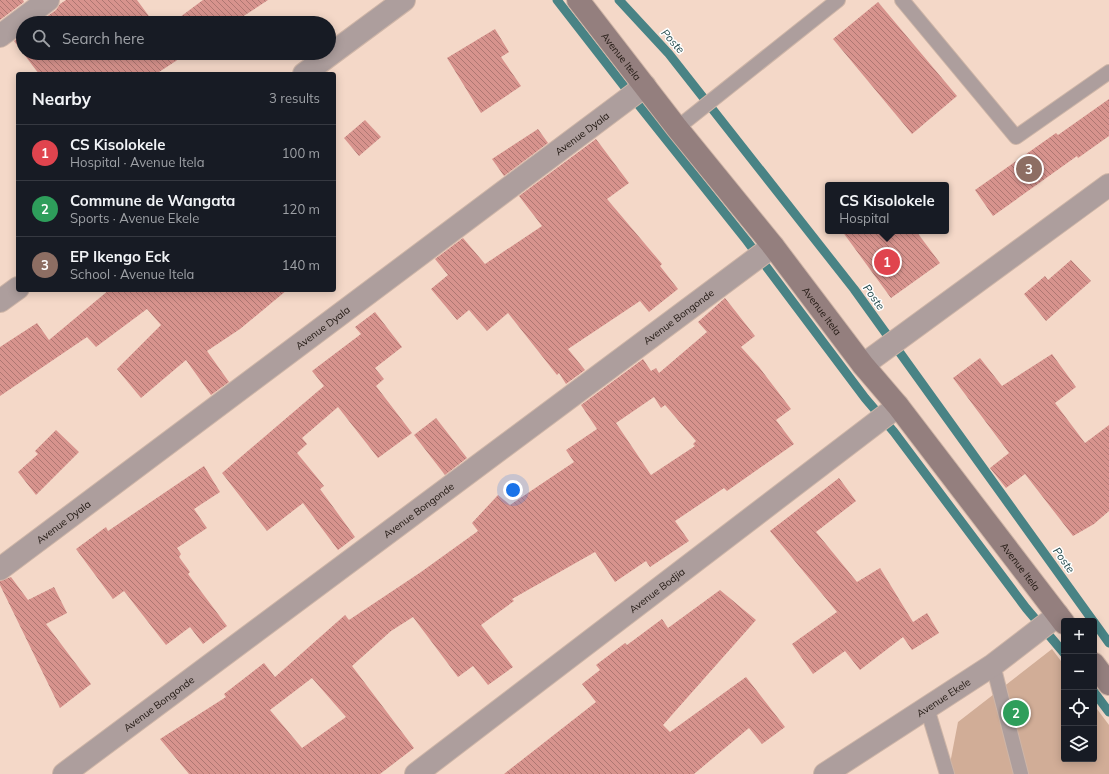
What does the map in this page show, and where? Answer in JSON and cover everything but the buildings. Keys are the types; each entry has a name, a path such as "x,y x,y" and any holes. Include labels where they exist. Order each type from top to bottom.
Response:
{"street":[{"path":"27,16 48,0"},
{"path":"336,50 404,0"},
{"name":"Avenue Itela","path":"578,0 677,128 773,246 862,365 898,406 1061,619"},
{"path":"0,36 16,24"},
{"path":"307,72 323,60"},
{"name":"Avenue Dyala","path":"0,569 645,86"},
{"path":"862,365 1109,185"},
{"name":"Avenue Bongonde","path":"64,774 773,246"},
{"path":"0,301 16,289"},
{"name":"Avenue Bodjia","path":"416,774 898,406"},
{"name":"Avenue Ekele","path":"825,774 1061,619"},
{"path":"1097,668 1109,684"}],"lane":[{"path":"677,128 838,0"},
{"path":"902,0 1016,137 1109,72"},
{"path":"993,665 1021,774"},
{"path":"927,708 947,774"}],"shaded area":[{"path":"1052,649 1061,661 1061,762 1097,762 1097,709 1109,725 1109,774 948,774 958,722"}],"waterway":[{"path":"557,0 747,241 865,398 894,432 1026,608 1061,649"},
{"name":"Poste","path":"619,0 669,54 854,289 1091,618"},
{"name":"Poste","path":"1097,626 1109,643"},
{"path":"1097,696 1109,712"}],"place":[{"name":"EP Ikengo Eck","path":"1029,169"},
{"name":"CS Kisolokele","path":"887,262"},
{"name":"Commune de Wangata","path":"1016,713"}]}
